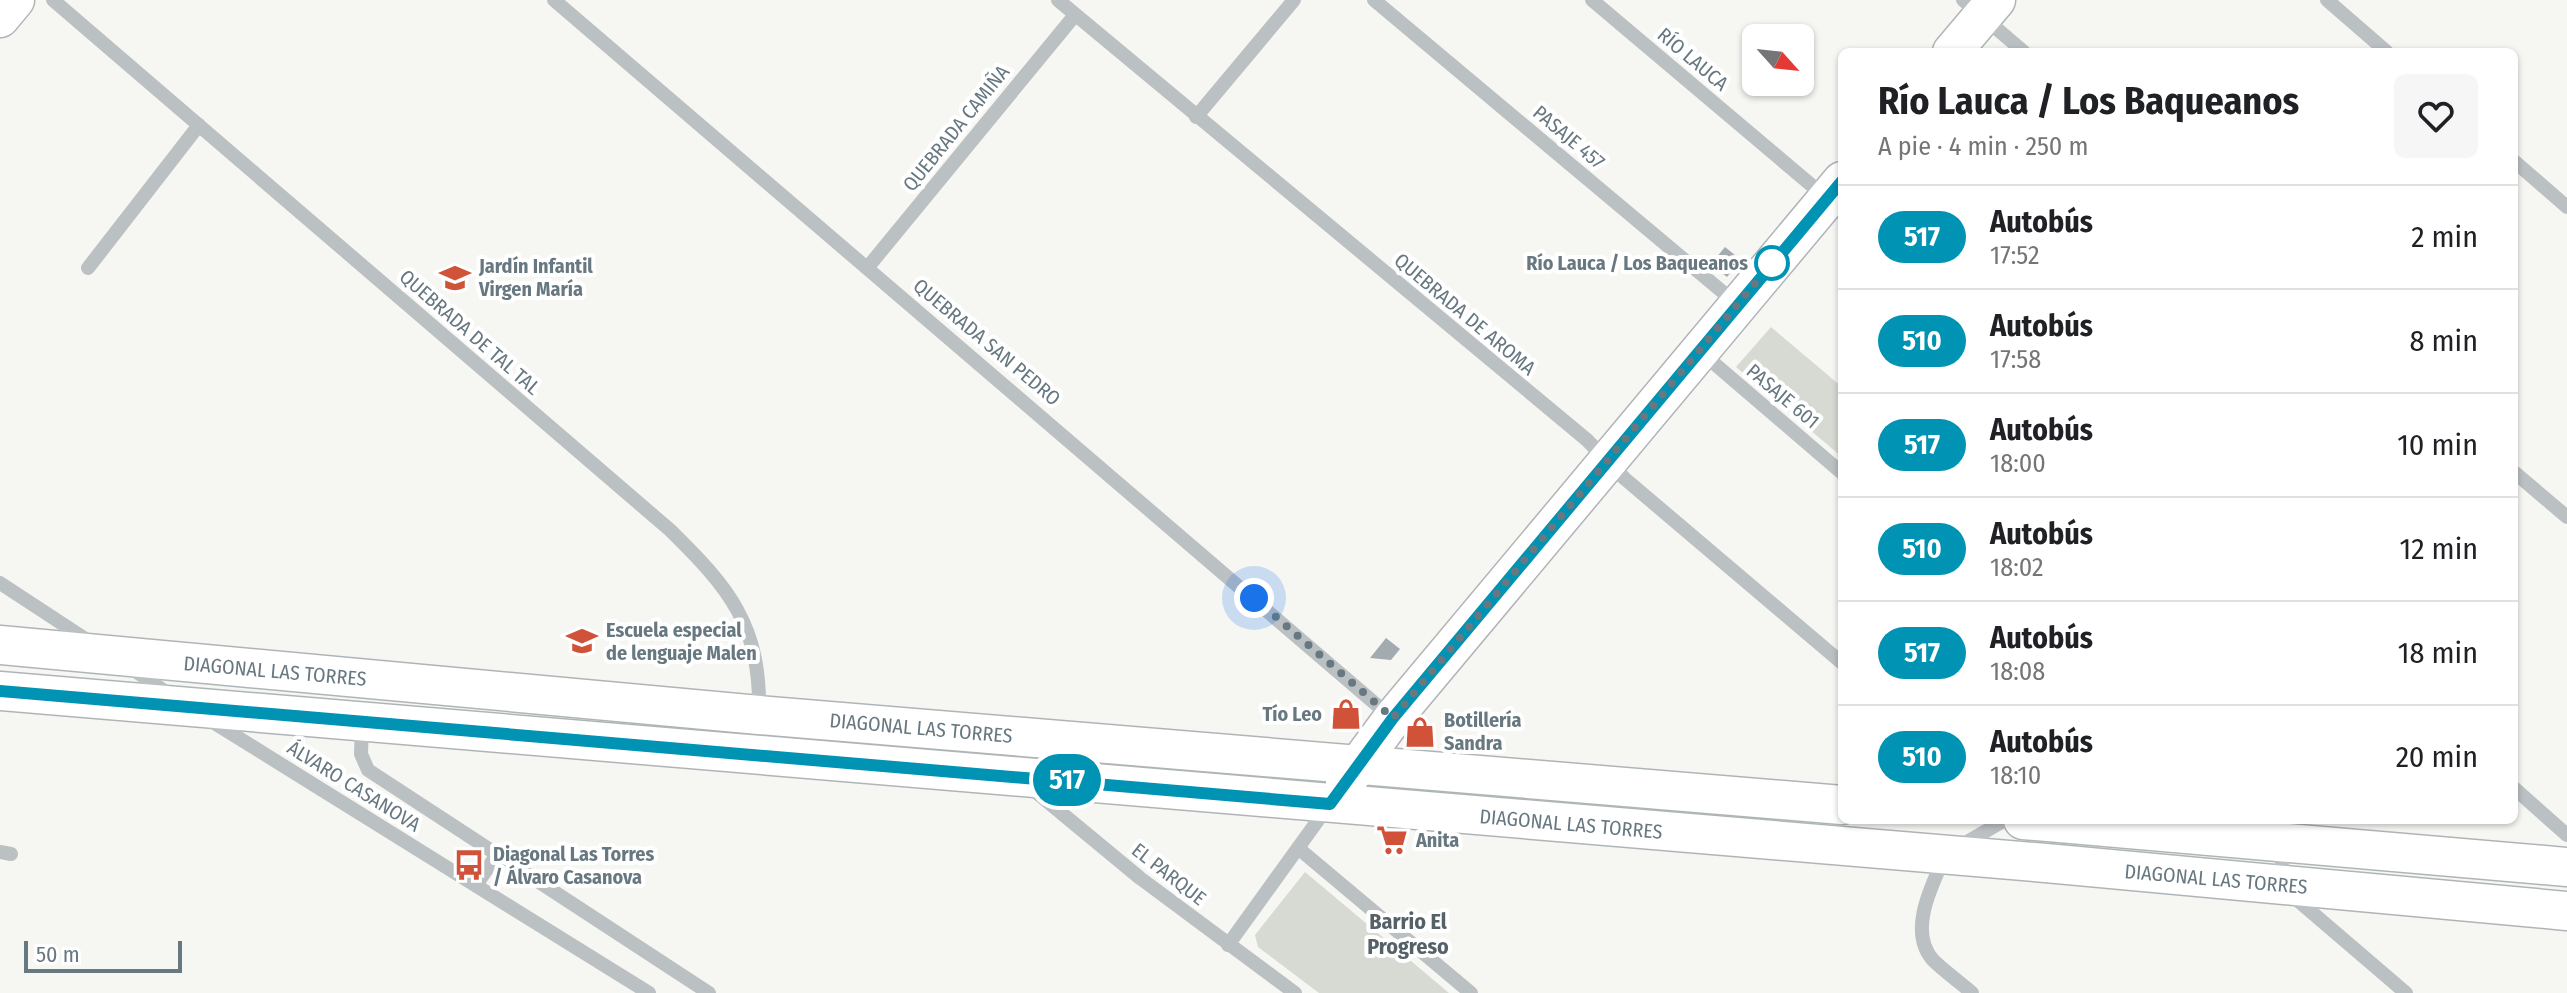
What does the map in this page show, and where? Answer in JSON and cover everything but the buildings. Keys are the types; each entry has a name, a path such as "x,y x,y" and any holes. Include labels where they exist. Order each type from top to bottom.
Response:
{"main road":[{"path":"0,18 15,0"},
{"path":"1954,48 1980,5"},
{"path":"1330,804 1393,718 1737,304 1837,197"},
{"name":"DIAGONAL LAS TORRES","path":"0,645 757,734 1028,777 2567,911"},
{"name":"DIAGONAL LAS TORRES","path":"0,691 362,722 757,734 1358,765 1838,805"},
{"name":"DIAGONAL LAS TORRES","path":"2066,824 2567,867"}],"street":[{"name":"QUEBRADA DE TAL TAL","path":"53,0 670,530 706,565 735,602 751,636 758,670 757,734"},
{"name":"QUEBRADA SAN PEDRO","path":"554,0 1393,718"},
{"name":"QUEBRADA DE AROMA","path":"1058,0 1593,445 1838,660"},
{"path":"1196,117 1294,0"},
{"name":"PASAJE 457","path":"1374,0 1737,304"},
{"name":"RÍO LAUCA","path":"1592,0 1837,197"},
{"path":"2327,0 2382,48"},
{"path":"1980,5 2020,48"},
{"name":"QUEBRADA CAMIÑA","path":"868,267 1075,15"},
{"path":"88,268 199,125"},
{"path":"2518,164 2567,207"},
{"name":"PASAJE 601","path":"1699,350 1838,470"},
{"path":"2518,475 2567,517"},
{"name":"ÁLVARO CASANOVA","path":"0,583 190,708 649,993"},
{"name":"ÁLVARO CASANOVA","path":"362,722 361,754 368,770 709,993"},
{"name":"EL PARQUE","path":"1028,777 1036,792 1140,878 1295,993"},
{"path":"2518,792 2567,835"},
{"path":"1228,945 1330,804"},
{"path":"1972,993 1931,958 1922,934 1925,907 1945,855 1998,824"},
{"path":"2283,844 2281,886 2406,993"},
{"path":"1298,848 1471,993"},
{"path":"476,885 498,853"}],"shaded area":[{"path":"1771,327 1838,384 1838,454 1736,367"},
{"path":"1305,872 1449,993 1319,993 1258,947 1255,935"}],"bus line":[{"name":"517","path":"0,691 1330,804 1393,718 1838,186"}],"place":[{"name":"Río Lauca / Los Baqueanos","path":"1772,263"},
{"name":"Jardín Infantil Virgen María","path":"455,278"},
{"name":"Escuela especial de lenguaje Malen","path":"582,641"},
{"name":"Tío Leo","path":"1346,714"},
{"name":"Botillería Sandra","path":"1420,732"},
{"name":"Anita","path":"1392,840"},
{"name":"Diagonal Las Torres / Álvaro Casanova","path":"469,865"}],"district":[{"name":"Barrio El Progreso","path":"1408,934"}],"route":[{"path":"1254,598 1393,718 1772,263"}]}
